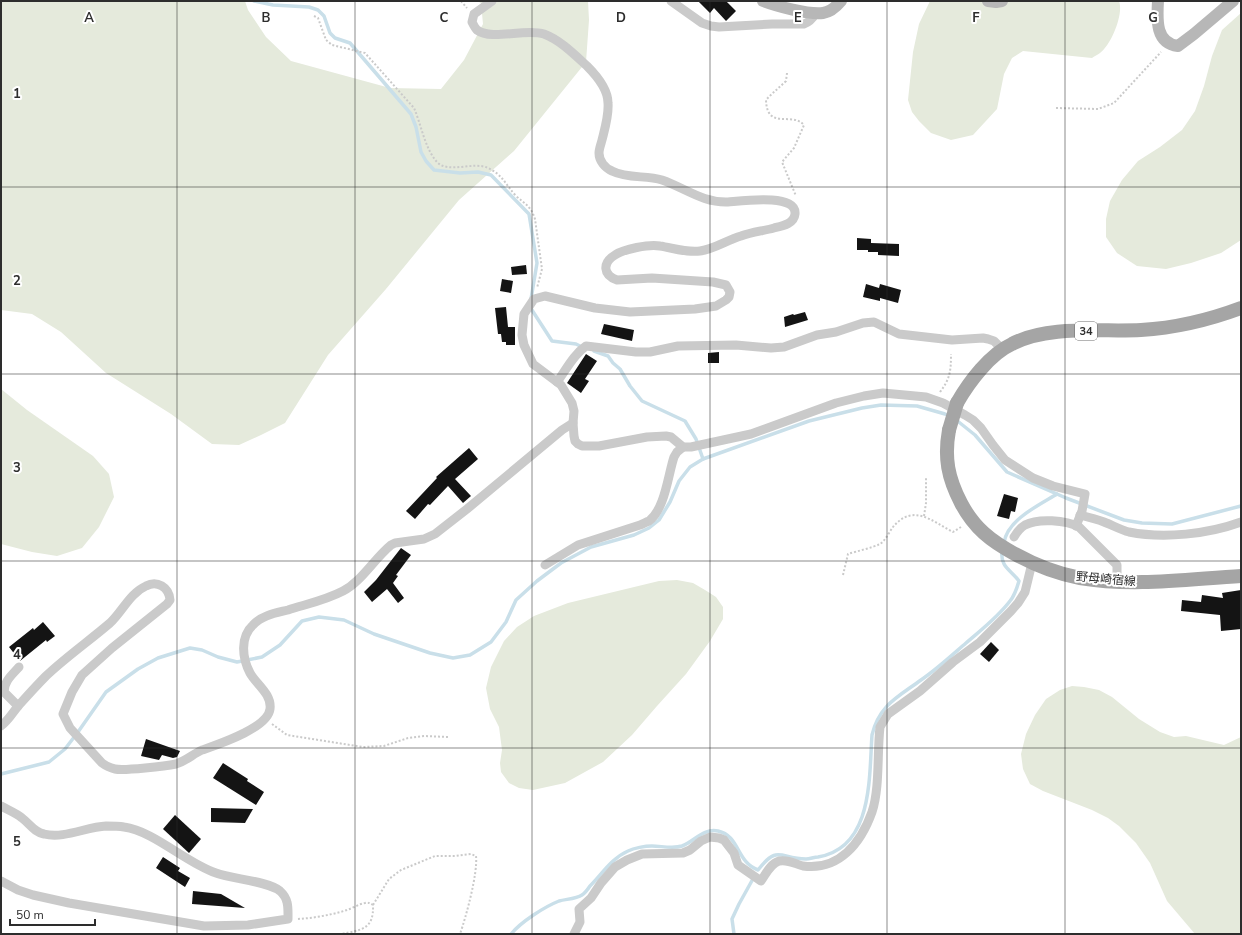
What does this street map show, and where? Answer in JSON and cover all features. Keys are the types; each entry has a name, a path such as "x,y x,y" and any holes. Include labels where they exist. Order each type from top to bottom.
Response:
{"main road":[{"name":"野母崎宿線","path":"1241,308 1216,318 1180,325 1142,330 1062,332 1038,335 1012,343 978,372 957,403 949,430 946,450 950,479 972,521 979,529 1003,548 1047,569 1080,578 1117,582 1152,582 1241,576"}],"street":[{"path":"492,1 474,14 472,22 476,29 484,33 500,34 534,32 543,34 572,52 591,70 600,82 607,94 608,103 605,129 599,152 601,161 611,171 628,176 660,179 710,200 725,202 773,200 790,204 795,211 794,217 790,222 784,225 740,236 712,249 694,252 659,246 649,246 626,250 614,256 607,264 606,273 617,280 652,278 700,281 726,285 730,292 729,297 716,306 695,309 630,312 595,308 545,296 533,301 524,314 522,335 524,345 533,364 557,382 572,403 574,410 573,423 575,441 582,446 599,446 647,437 666,436 671,437 687,447"},
{"path":"671,1 702,24 719,27 804,24 813,18 816,13"},
{"path":"763,1 804,12 816,13 823,13 834,9 841,1"},
{"path":"988,1 1002,1"},
{"path":"1158,1 1157,13 1159,30 1163,39 1178,46 1233,1"},
{"path":"557,382 582,348 650,352 678,346 736,345 771,348 784,347 817,335 836,332 863,323 874,322 899,334 952,340 988,339 994,341 1003,350"},
{"path":"545,565 578,545 633,528 649,521 659,507 674,457 677,452 687,447 705,445 751,434 836,403 883,393 926,397 965,415 981,428 992,445 1005,460 1015,467 1033,478 1053,486 1086,494 1076,526"},
{"path":"1,726 48,674 110,622 140,589 147,585 157,584 164,587 169,595 170,600 167,604 112,648 79,678 63,714 72,731 102,763 117,770 174,764 184,761 202,750 216,746 257,726 265,719 270,711 270,705 266,692 250,673 245,659 243,642 251,626 256,621 264,617 332,596 345,590 357,580 391,545 395,543 424,539 435,534 562,430 573,423"},
{"path":"1081,513 1128,532 1154,536 1180,535 1228,527 1241,522"},
{"path":"1014,536 1020,529 1032,522 1053,521 1072,523 1117,565 1117,582"},
{"path":"574,934 580,922 579,909 591,898 601,883 615,868 642,854 683,853 710,837 719,838 724,840 734,854 738,865 761,881 774,864 779,862 785,860 803,866 817,866 841,857 850,850 865,828 872,812 876,796 880,727 883,720 896,707 920,691 953,662 980,642 1011,611 1025,592 1032,562"},
{"path":"18,706 4,692 4,686 19,667"},
{"path":"1,806 22,818 32,828 41,834 52,836 105,826 126,827 136,830 151,837 204,868 217,873 275,888 288,903 288,919 248,925 204,926 69,903 33,895 18,890 1,881"}],"path":[{"path":"314,16 318,18 326,40 332,45 365,52 414,108 429,149 437,162 442,165 452,167 486,167 499,174 516,196 533,211 542,269 533,301"},
{"path":"1056,108 1098,110 1114,103 1169,43"},
{"path":"786,73 786,81 766,100 766,108 770,115 780,120 801,121 804,125 794,148 782,162 796,199 793,207"},
{"path":"934,400 947,383 950,371 951,354"},
{"path":"924,516 926,503 926,477"},
{"path":"844,576 848,554 879,544 900,520 909,515 924,516 953,532 972,521"},
{"path":"265,719 287,735 363,747 384,746 413,737 449,737"},
{"path":"341,934 366,928 374,914 373,905 389,879 401,870 435,856 471,854 476,856 474,878 460,934"},
{"path":"288,919 310,918 326,915 347,910 369,902 373,905"}],"shaded area":[{"path":"1,1 245,1 248,10 266,37 291,61 390,88 441,89 464,60 483,24 481,3 477,1 588,1 589,20 586,62 514,151 459,200 386,289 328,355 285,423 239,445 212,444 171,414 106,373 61,332 32,314 1,310"},
{"path":"930,1 1119,1 1120,13 1116,29 1108,43 1099,54 1092,58 1023,51 1012,58 1004,74 997,109 973,135 951,140 931,133 912,112 908,100 913,52 919,24"},
{"path":"1241,13 1241,240 1221,253 1191,263 1166,269 1137,266 1117,253 1106,237 1106,219 1110,201 1122,180 1138,161 1160,147 1182,130 1195,111 1204,86 1212,56 1222,30"},
{"path":"1,389 27,410 93,456 109,474 114,497 99,527 82,548 57,556 32,552 1,544"},
{"path":"677,580 693,583 705,590 716,597 723,607 723,619 710,641 686,674 632,735 603,762 565,783 533,790 519,788 509,783 501,772 500,763 502,750 499,727 490,709 486,688 491,667 504,641 517,627 534,616 568,603 659,581"},
{"path":"1072,686 1099,690 1112,697 1139,719 1160,732 1174,737 1186,736 1224,745 1241,737 1241,934 1195,934 1167,901 1150,863 1136,843 1119,826 1108,818 1092,810 1043,791 1030,784 1023,769 1021,754 1026,734 1035,715 1046,699 1060,690"}],"building":[{"path":"698,1 726,1 736,11 726,21 714,8 710,13"},
{"path":"857,238 871,239 871,243 899,244 899,256 878,255 878,252 857,250"},
{"path":"526,265 527,274 512,275 511,267"},
{"path":"502,279 513,281 511,293 500,291"},
{"path":"866,284 879,288 880,284 901,290 898,303 880,298 880,301 863,297"},
{"path":"506,307 508,327 515,327 515,345 506,345 506,342 502,342 501,334 498,334 495,308"},
{"path":"805,312 808,320 785,327 784,317"},
{"path":"604,324 634,330 632,341 601,334"},
{"path":"719,352 719,363 708,363 708,353"},
{"path":"586,354 597,361 585,379 589,381 581,393 567,383"},
{"path":"469,448 478,459 455,479 471,496 463,503 448,486 430,505 428,504 415,519 406,511 437,478 436,477"},
{"path":"1004,494 1018,498 1015,512 1011,511 1009,519 997,516"},
{"path":"401,548 411,555 396,575 398,576 393,583 404,598 398,603 387,589 372,602 364,592 376,580"},
{"path":"1241,590 1241,629 1221,631 1220,615 1181,611 1182,600 1201,602 1202,595 1223,598 1222,593"},
{"path":"43,622 55,636 47,642 46,640 20,661 9,647"},
{"path":"991,642 999,650 989,662 980,654"},
{"path":"146,739 180,751 177,757 173,758 162,755 159,760 141,756"},
{"path":"223,763 248,779 247,781 264,792 256,805 213,778"},
{"path":"211,808 253,809 245,823 211,822"},
{"path":"175,815 201,839 189,853 163,829"},
{"path":"163,857 180,868 178,871 190,878 185,887 156,868"},
{"path":"193,891 221,894 245,908 192,904"}],"waterway":[{"path":"254,1 273,5 309,7 318,10 324,16 330,33 335,38 350,43 411,114 416,127 421,152 426,161 434,170 460,173 478,172 491,175 529,214 537,263 531,299"},
{"path":"530,307 552,341 576,344 582,347"},
{"path":"594,351 608,356 620,369 630,386 642,401 685,421 696,439 703,459"},
{"path":"1,774 49,762 65,749 106,692 138,669 158,658 190,648 202,650 218,657 237,662 262,657 280,645 302,621 319,617 344,620 374,634 430,653 453,658 470,655 491,642 506,622 516,600 537,581 561,563 591,547 634,535 649,528 659,520 670,502 679,481 690,467 703,459 809,421 862,408 881,405 917,406 950,416"},
{"path":"955,419 975,435 1007,472 1066,498 1124,520 1142,523 1172,524 1241,506"},
{"path":"1004,543 1006,535 1017,520 1033,508 1057,494"},
{"path":"511,934 533,915 547,907 559,901 582,895 617,858 622,854 636,848 652,846 678,847 687,844 703,833 708,831 718,831 730,838 735,843 746,861 758,870 770,857 775,855 808,859 836,851 849,840 858,826 864,809 868,790 872,735 879,716 897,697 927,676 989,623 1005,607 1017,589 1019,581 1004,565 1002,551"},
{"path":"734,934 732,919 754,877"}]}
